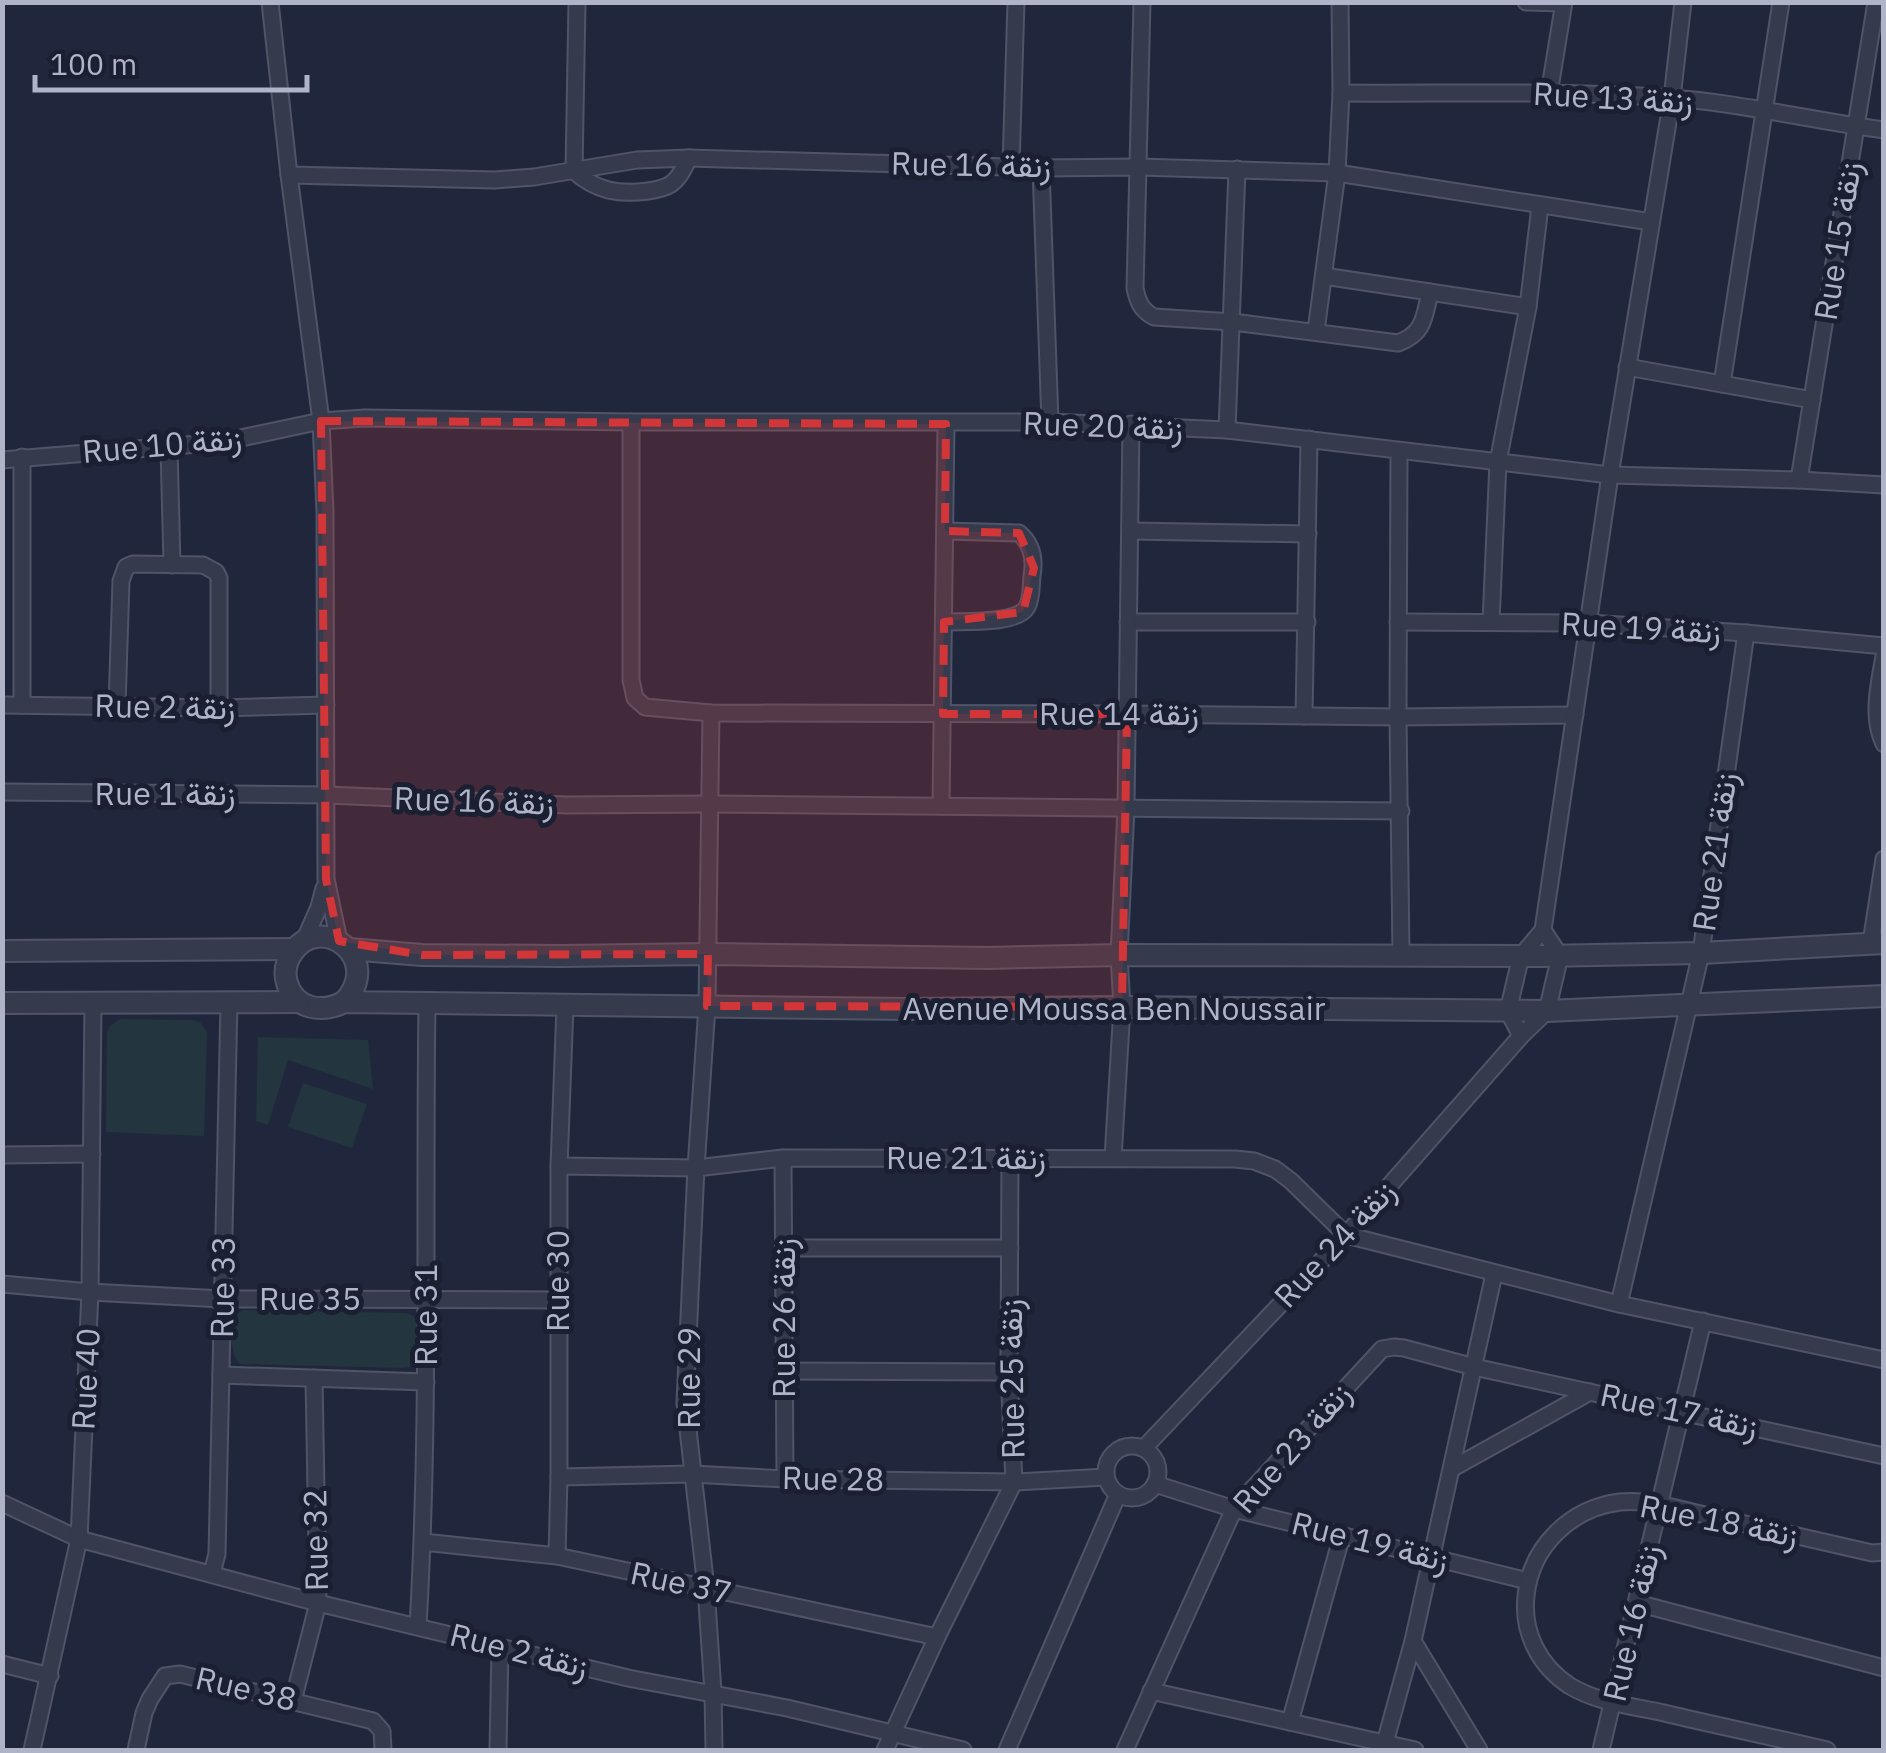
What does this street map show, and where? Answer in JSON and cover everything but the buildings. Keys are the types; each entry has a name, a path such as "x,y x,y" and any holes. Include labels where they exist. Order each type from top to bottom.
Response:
{"street":[{"path":"270,2 320,421 325,512 326,879 319,907 285,970 286,982 299,1002 322,1010 344,1002 357,982 358,970 344,945 326,879"},
{"path":"576,2 574,171 596,187 612,192 652,191 670,186 689,158"},
{"path":"1011,166 1016,2"},
{"path":"1142,2 1135,288 1145,312 1154,317 1316,330 1398,343 1416,334 1422,326 1430,292"},
{"path":"1316,330 1337,173 1340,2"},
{"path":"1526,2 1564,3 1550,94"},
{"path":"1520,1036 1508,1011 1522,956 1544,930 1610,475 1672,98 1683,2"},
{"path":"1722,384 1781,2"},
{"name":"Rue 15 زنقة","path":"1799,480 1876,2"},
{"name":"Rue 13 زنقة","path":"1340,93 1672,98 1884,130"},
{"name":"Rue 16 زنقة","path":"289,175 495,180 637,160 689,158 1041,168 1139,166 1337,173 1651,222"},
{"path":"1041,168 1050,422"},
{"path":"1227,430 1237,170"},
{"path":"1491,622 1498,462 1528,307 1540,206"},
{"path":"1324,276 1528,307"},
{"path":"1627,367 1812,400"},
{"name":"Rue 20 زنقة","path":"320,421 365,418 1131,424 1227,430 1610,475 1884,485"},
{"name":"Rue 10 زنقة","path":"2,460 222,442 320,421"},
{"name":"Rue 14 زنقة","path":"631,422 631,680 636,698 645,707 711,713 1398,718 1575,715"},
{"path":"940,806 946,424"},
{"path":"1113,1158 1122,1007 1131,424"},
{"path":"1304,716 1309,439"},
{"path":"169,446 172,565"},
{"path":"1399,451 1401,955"},
{"path":"22,457 22,705"},
{"path":"944,622 1008,619 1023,612 1029,604 1034,568 1031,547 1019,533 945,531"},
{"path":"1131,531 1308,534"},
{"path":"117,706 123,573 133,564 210,567 216,572 219,708"},
{"path":"1128,622 1307,622"},
{"name":"Rue 19 زنقة","path":"1398,622 1588,623 1884,646"},
{"name":"Rue 21 زنقة","path":"1619,1304 1701,952 1746,633"},
{"path":"1884,656 1876,716 1884,744"},
{"name":"Rue 2 زنقة","path":"2,705 326,705"},
{"name":"Rue 29","path":"711,713 708,1006 696,1168 686,1403 706,1588 714,1750"},
{"name":"Rue 1 زنقة","path":"2,792 328,795"},
{"name":"Rue 16 زنقة","path":"328,795 566,805 1400,811"},
{"path":"1877,943 1884,859"},
{"path":"1544,930 1560,956 1548,1012"},
{"path":"2,950 300,945 316,937 344,945"},
{"name":"Avenue Moussa Ben Noussair","path":"344,945 422,955 988,958 1560,956 1877,943"},
{"name":"Avenue Moussa Ben Noussair","path":"344,1002 909,1010 1122,1007 1548,1012 1884,996"},
{"name":"Rue 33","path":"212,1573 217,1554 229,1001"},
{"name":"Rue 40","path":"32,1750 79,1538 90,1292 93,1002"},
{"path":"2,1004 299,1002"},
{"name":"Rue 31","path":"418,1626 426,1382 426,1003"},
{"name":"Rue 30","path":"557,1556 564,1006"},
{"name":"Rue 24 زنقة","path":"1144,1448 1346,1235 1520,1036 1548,1012"},
{"path":"2,1155 92,1154"},
{"name":"Rue 21 زنقة","path":"559,1166 696,1168 784,1158 1236,1159 1275,1168 1346,1235"},
{"name":"Rue 26 زنقة","path":"784,1158 785,1478"},
{"name":"Rue 25 زنقة","path":"885,1750 936,1637 1014,1482 1010,1158"},
{"path":"1346,1235 1619,1304 1884,1360"},
{"path":"784,1248 1010,1248"},
{"path":"1384,1747 1413,1641 1494,1274"},
{"name":"Rue 35","path":"2,1284 222,1299 558,1300"},
{"name":"Rue 16 زنقة","path":"1601,1750 1702,1321"},
{"name":"Rue 23 زنقة","path":"1125,1750 1234,1509 1382,1350 1404,1348 1474,1367"},
{"name":"Rue 17 زنقة","path":"1474,1367 1884,1456"},
{"path":"784,1372 1010,1372"},
{"path":"221,1375 426,1382"},
{"name":"Rue 32","path":"293,1700 318,1603 314,1378"},
{"path":"1453,1468 1590,1392"},
{"path":"1130,1445 1144,1448 1157,1464 1155,1484 1138,1497 1118,1494 1106,1477 1107,1463 1117,1450 1130,1445"},
{"name":"Rue 28","path":"559,1477 692,1474 1014,1482 1106,1477"},
{"name":"Rue 19 زنقة","path":"1155,1484 1234,1509 1528,1580"},
{"path":"1007,1750 1118,1494"},
{"name":"Rue 18 زنقة","path":"1613,1702 1573,1688 1543,1661 1526,1622 1528,1580 1534,1561 1559,1530 1579,1516 1620,1502 1642,1502 1878,1552"},
{"name":"Rue 2 زنقة","path":"2,1503 79,1538 318,1603 628,1678 713,1692 963,1750"},
{"path":"1290,1722 1342,1535"},
{"name":"Rue 37","path":"423,1542 557,1556 936,1637"},
{"path":"1637,1603 1884,1668"},
{"path":"1413,1641 1479,1750"},
{"path":"498,1750 500,1648"},
{"path":"2,1664 50,1676"},
{"name":"Rue 38","path":"136,1750 150,1699 162,1679 170,1674 373,1721 382,1731 383,1750"},
{"path":"1151,1691 1384,1747 1414,1750"},
{"path":"1613,1702 1827,1750"}],"highlighted area":[{"path":"321,421 946,424 945,531 1019,533 1034,568 1023,612 944,622 943,714 1127,714 1122,1007 707,1006 708,954 422,955 339,941 326,879"}],"shaded area":[{"path":"120,1019 200,1022 207,1032 204,1136 106,1132 107,1032"},
{"path":"258,1037 368,1040 373,1089 288,1060 268,1125 256,1121"},
{"path":"303,1083 367,1104 352,1148 288,1127"},
{"path":"245,1310 406,1313 417,1321 418,1355 410,1367 404,1368 240,1364 232,1347 232,1326 234,1314"}]}
